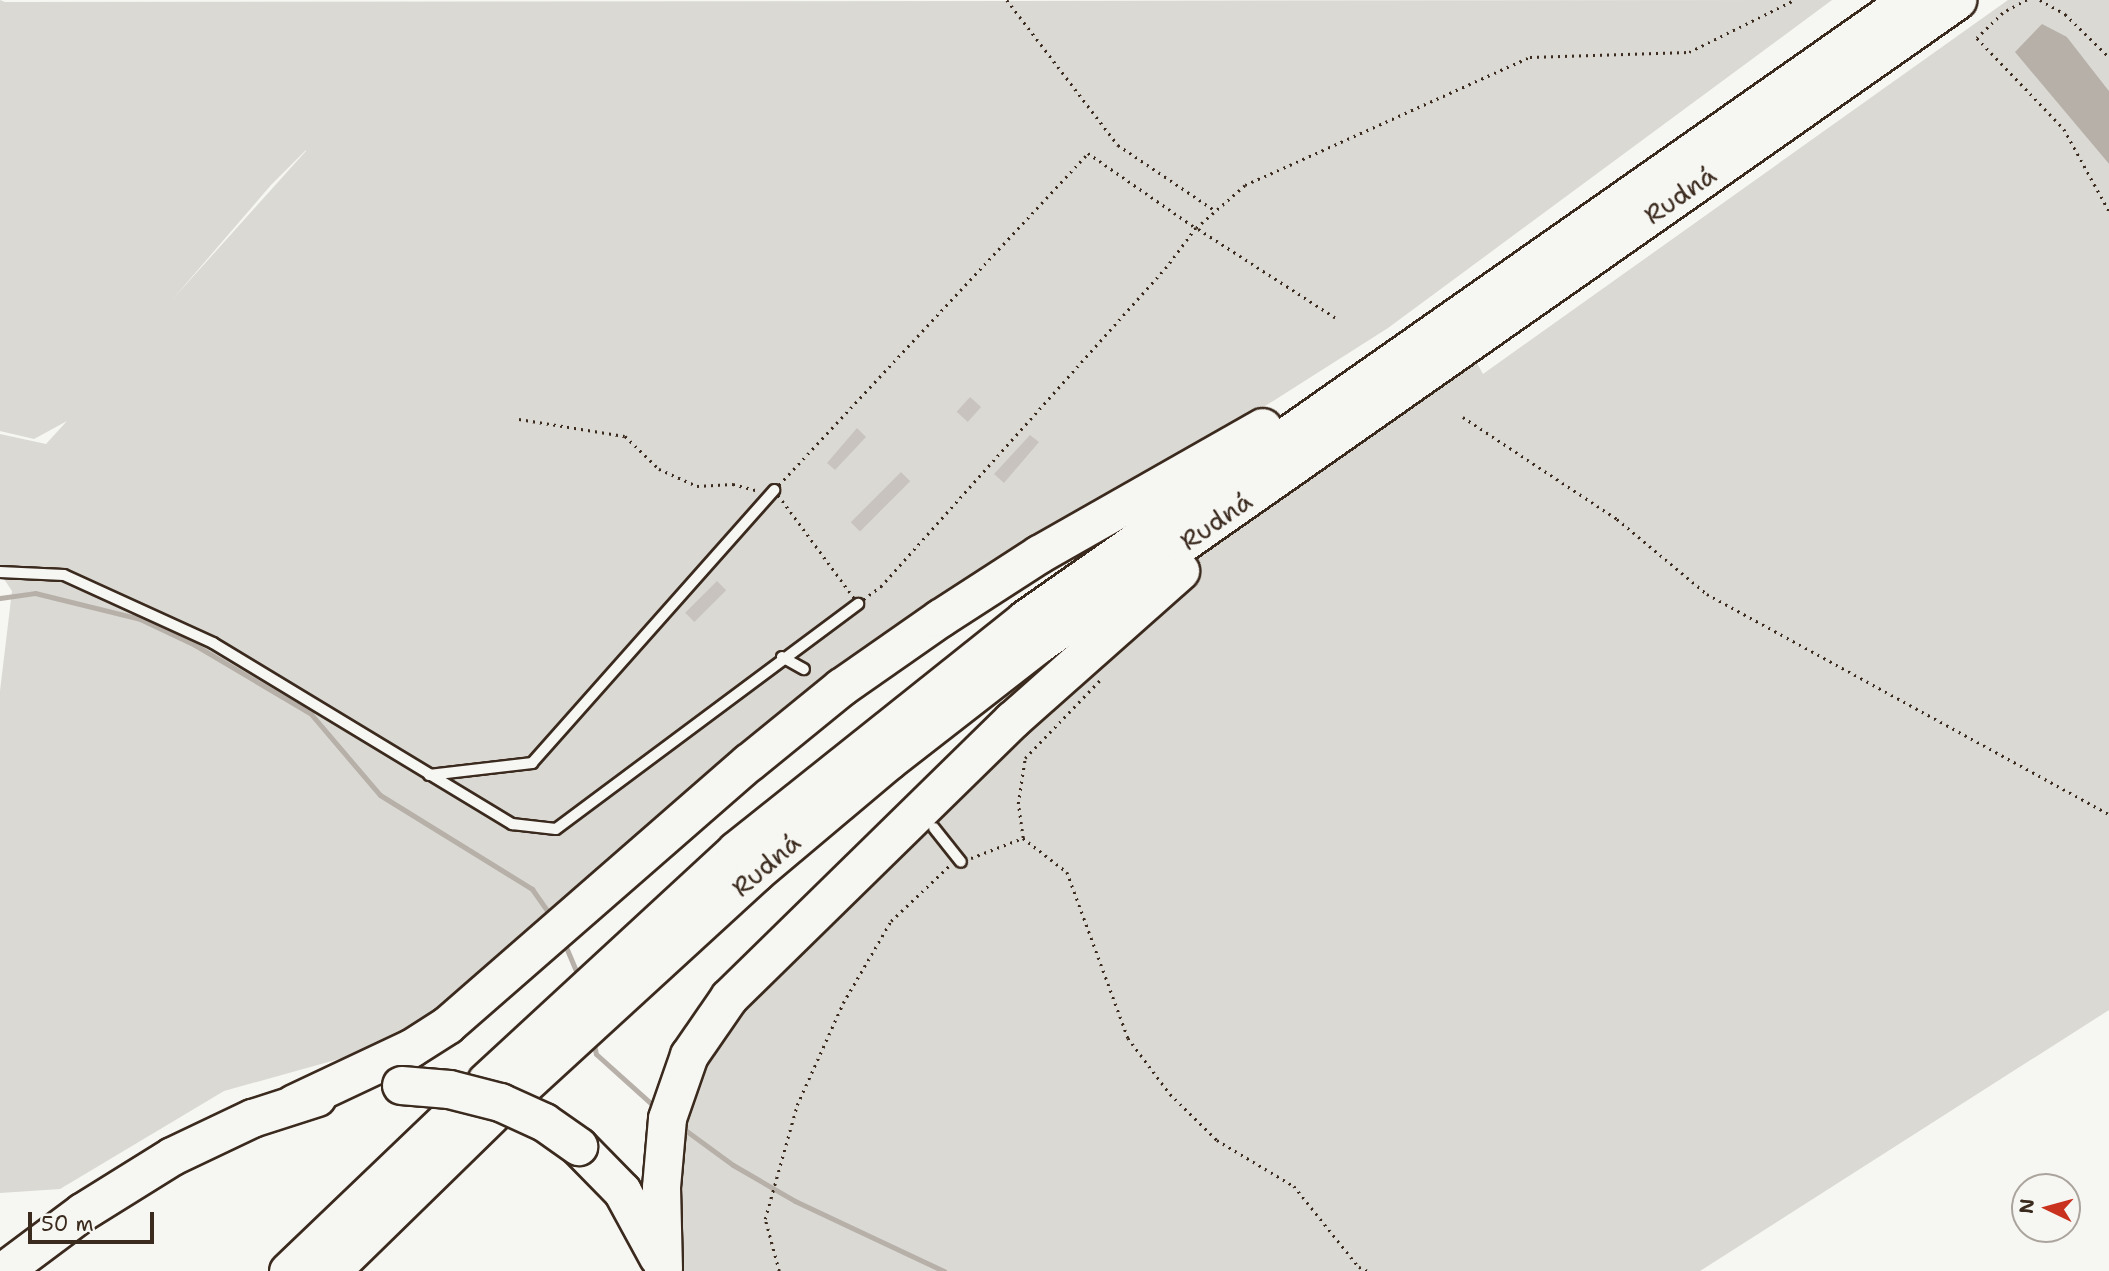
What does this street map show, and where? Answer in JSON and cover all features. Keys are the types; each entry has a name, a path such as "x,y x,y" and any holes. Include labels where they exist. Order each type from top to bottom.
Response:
{"highway":[{"name":"Rudná","path":"331,1271 654,922 875,736 1025,620 1908,0"},
{"name":"Rudná","path":"288,1271 888,761 1037,645 1315,453 1957,0"},
{"path":"4,1259 172,1156 401,1053 447,1025 749,762 841,687 940,618 1139,495 1472,305"},
{"path":"663,1270 662,1174 667,1118 689,1055 729,997 1012,720 1203,552 1306,475 1315,453"},
{"path":"294,1103 345,1090 401,1085 449,1089 500,1102 544,1122 578,1146 633,1207 663,1270"}],"lane":[{"path":"429,775 532,764 774,490"},
{"path":"0,572 65,575 213,643 512,824 556,829 782,657 858,604"},
{"path":"782,657 804,669"},
{"path":"934,828 961,862"}],"path":[{"path":"1007,0 1118,145 1216,211"},
{"path":"1335,318 1196,229 1088,153 774,490 858,604 882,586 1167,267 1196,229 1245,185 1530,57 1689,52 1794,0"},
{"path":"2027,0 2003,13 1977,38 2015,83 2064,129 2109,212"},
{"path":"2040,0 2065,14 2109,57"},
{"path":"1463,416 1616,519 1707,594 2109,814"},
{"path":"519,419 625,436 659,469 697,486 733,484 760,492"},
{"path":"1105,675 1025,758 1018,804 1023,838 1067,872 1128,1038 1170,1094 1217,1140 1294,1186 1359,1267 1368,1271"},
{"path":"779,1271 765,1219 797,1105 843,1003 891,920 950,865 1023,838"}],"shaded area":[{"path":"0,0 1832,0 1388,328 816,691 525,944 389,1045 224,1091 60,1189 0,1193 0,691 12,591 0,573 0,434 46,444 67,421 34,439 0,431","holes":["306,151 172,300 271,185"]},
{"path":"2008,0 2109,0 2109,91 2067,37 2016,52 2109,164 2109,1010 1700,1271 663,1271 689,1055 1153,594 1467,345 1483,374"},
{"path":"2042,24 2067,37 2109,91 2109,164 2015,52"}],"building":[{"path":"970,397 981,407 968,422 957,412"},
{"path":"857,428 866,437 835,470 827,463"},
{"path":"1030,435 1039,442 1004,483 994,474"},
{"path":"901,472 910,481 860,531 851,522"},
{"path":"717,581 726,590 694,622 685,613"}],"waterway":[{"path":"0,598 35,593 140,619 195,645 311,714 380,795 532,889 551,916"},
{"path":"563,940 578,976"},
{"path":"593,1040 596,1054 656,1108"},
{"path":"681,1127 733,1165 795,1201 944,1271"}]}
